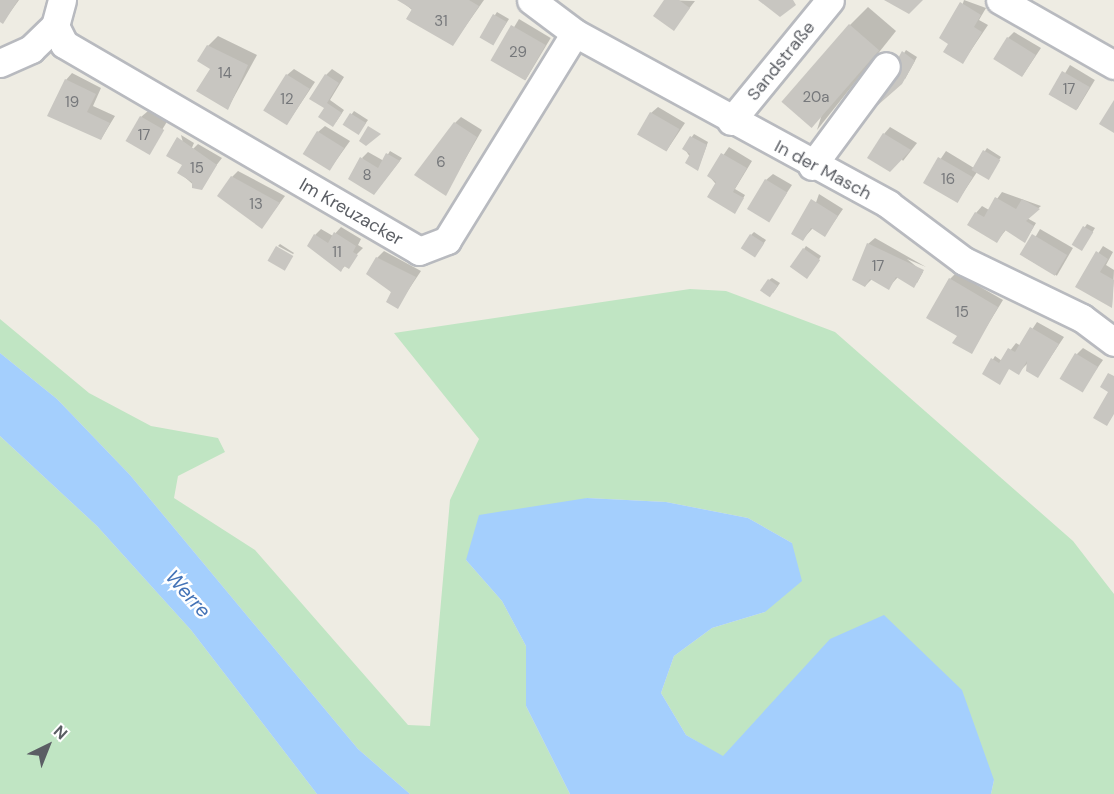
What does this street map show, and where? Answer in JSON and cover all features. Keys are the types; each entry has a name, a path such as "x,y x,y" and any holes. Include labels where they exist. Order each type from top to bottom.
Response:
{"street":[{"path":"0,63 31,50 55,26 62,0"},
{"name":"In der Masch","path":"531,0 575,33 812,166 888,204 964,261 1082,318 1114,342"},
{"name":"Sandstraße","path":"731,121 830,0"},
{"path":"1000,0 1114,65"},
{"name":"Im Kreuzacker","path":"55,26 64,44 426,251 447,240 575,33"},
{"path":"812,166 886,66"}],"green space":[{"path":"690,289 726,291 835,332 1073,541 1114,594 1114,794 991,794 994,780 765,714 723,757 686,735 661,693 674,656 712,628 765,612 792,543 748,518 666,502 587,498 466,560 502,601 526,646 526,706 570,794 410,794 358,749 130,475 57,399 0,353 0,319 89,393 151,426 218,438 225,452 178,476 174,498 255,550 408,725 430,726 450,500 479,439 394,333"},
{"path":"0,436 97,526 191,630 317,794 0,794"}],"water":[{"name":"Werre","path":"0,353 57,399 130,475 358,749 410,794 317,794 191,630 97,526 0,436"},
{"path":"587,498 666,502 748,518 792,543 802,581 765,612 712,628 674,656 661,693 686,735 723,756 830,639 884,615 962,690 994,780 991,794 570,794 526,706 526,646 502,601 466,560 479,515"}],"building":[{"path":"0,0 18,0 3,24 0,22"},
{"path":"397,0 469,0 479,6 453,46 406,19 412,9"},
{"path":"664,0 679,0 690,8 674,31 653,16"},
{"path":"758,0 793,0 796,5 780,17"},
{"path":"884,0 923,0 909,14"},
{"path":"960,2 981,15 974,27 982,32 963,64 943,52 948,44 939,38"},
{"path":"493,14 507,22 493,45 480,37"},
{"path":"849,24 879,50 812,128 781,102"},
{"path":"511,25 546,45 525,81 490,61"},
{"path":"1007,37 1036,55 1022,77 993,59"},
{"path":"207,45 248,65 228,110 196,91 210,69 197,61"},
{"path":"902,51 915,61 902,84 878,105 866,96 889,75"},
{"path":"1062,71 1090,87 1076,110 1048,94"},
{"path":"286,74 310,89 287,125 263,110"},
{"path":"325,74 339,83 327,103 342,113 333,127 318,117 324,108 309,99"},
{"path":"65,79 96,94 87,112 110,123 101,140 47,116"},
{"path":"1114,100 1114,133 1099,124"},
{"path":"650,112 679,129 666,152 637,135"},
{"path":"350,113 366,123 359,135 343,125"},
{"path":"140,116 164,130 150,155 126,141"},
{"path":"454,122 477,137 446,196 414,175"},
{"path":"368,126 381,134 366,146 359,141"},
{"path":"317,131 344,148 330,171 303,154"},
{"path":"883,133 911,150 890,172 867,158"},
{"path":"690,136 707,145 698,171 685,163 690,154 682,149"},
{"path":"177,137 217,165 202,190 192,188 192,182 177,173 182,165 166,156"},
{"path":"983,150 1000,160 989,180 972,170"},
{"path":"386,153 400,161 374,195 348,179 360,157 378,168"},
{"path":"721,153 747,168 733,192 744,198 735,214 707,197 716,182 707,176"},
{"path":"938,157 973,177 958,203 923,183"},
{"path":"231,176 280,203 262,229 217,196"},
{"path":"765,179 787,192 769,222 747,209"},
{"path":"995,197 1016,209 1022,199 1040,209 1026,221 1034,226 1025,243 1005,230 997,243 967,225 975,212 984,217"},
{"path":"811,199 838,216 825,237 811,228 803,241 791,234"},
{"path":"1083,226 1093,232 1082,251 1072,245"},
{"path":"334,232 356,246 353,252 358,255 349,269 344,266 341,272 307,246 314,234 328,243"},
{"path":"750,234 764,243 755,258 741,248"},
{"path":"1032,234 1067,255 1055,276 1020,255"},
{"path":"867,243 924,270 914,288 896,277 889,290 870,279 865,287 852,280"},
{"path":"276,246 293,256 285,271 268,261"},
{"path":"803,248 820,260 807,279 790,267"},
{"path":"1096,251 1108,259 1100,272 1114,280 1112,308 1075,287"},
{"path":"376,257 416,277 398,309 386,302 391,292 366,274"},
{"path":"949,278 998,307 972,354 952,343 957,336 926,318"},
{"path":"768,279 778,286 770,297 760,290"},
{"path":"1030,327 1059,344 1038,378 1026,371 1027,361 1019,375 1009,369 1000,385 982,374 991,358 999,363 1008,348 1015,352"},
{"path":"1075,353 1098,367 1083,393 1060,379"},
{"path":"1108,373 1114,376 1114,414 1107,426 1093,418 1108,392 1100,387"}]}
